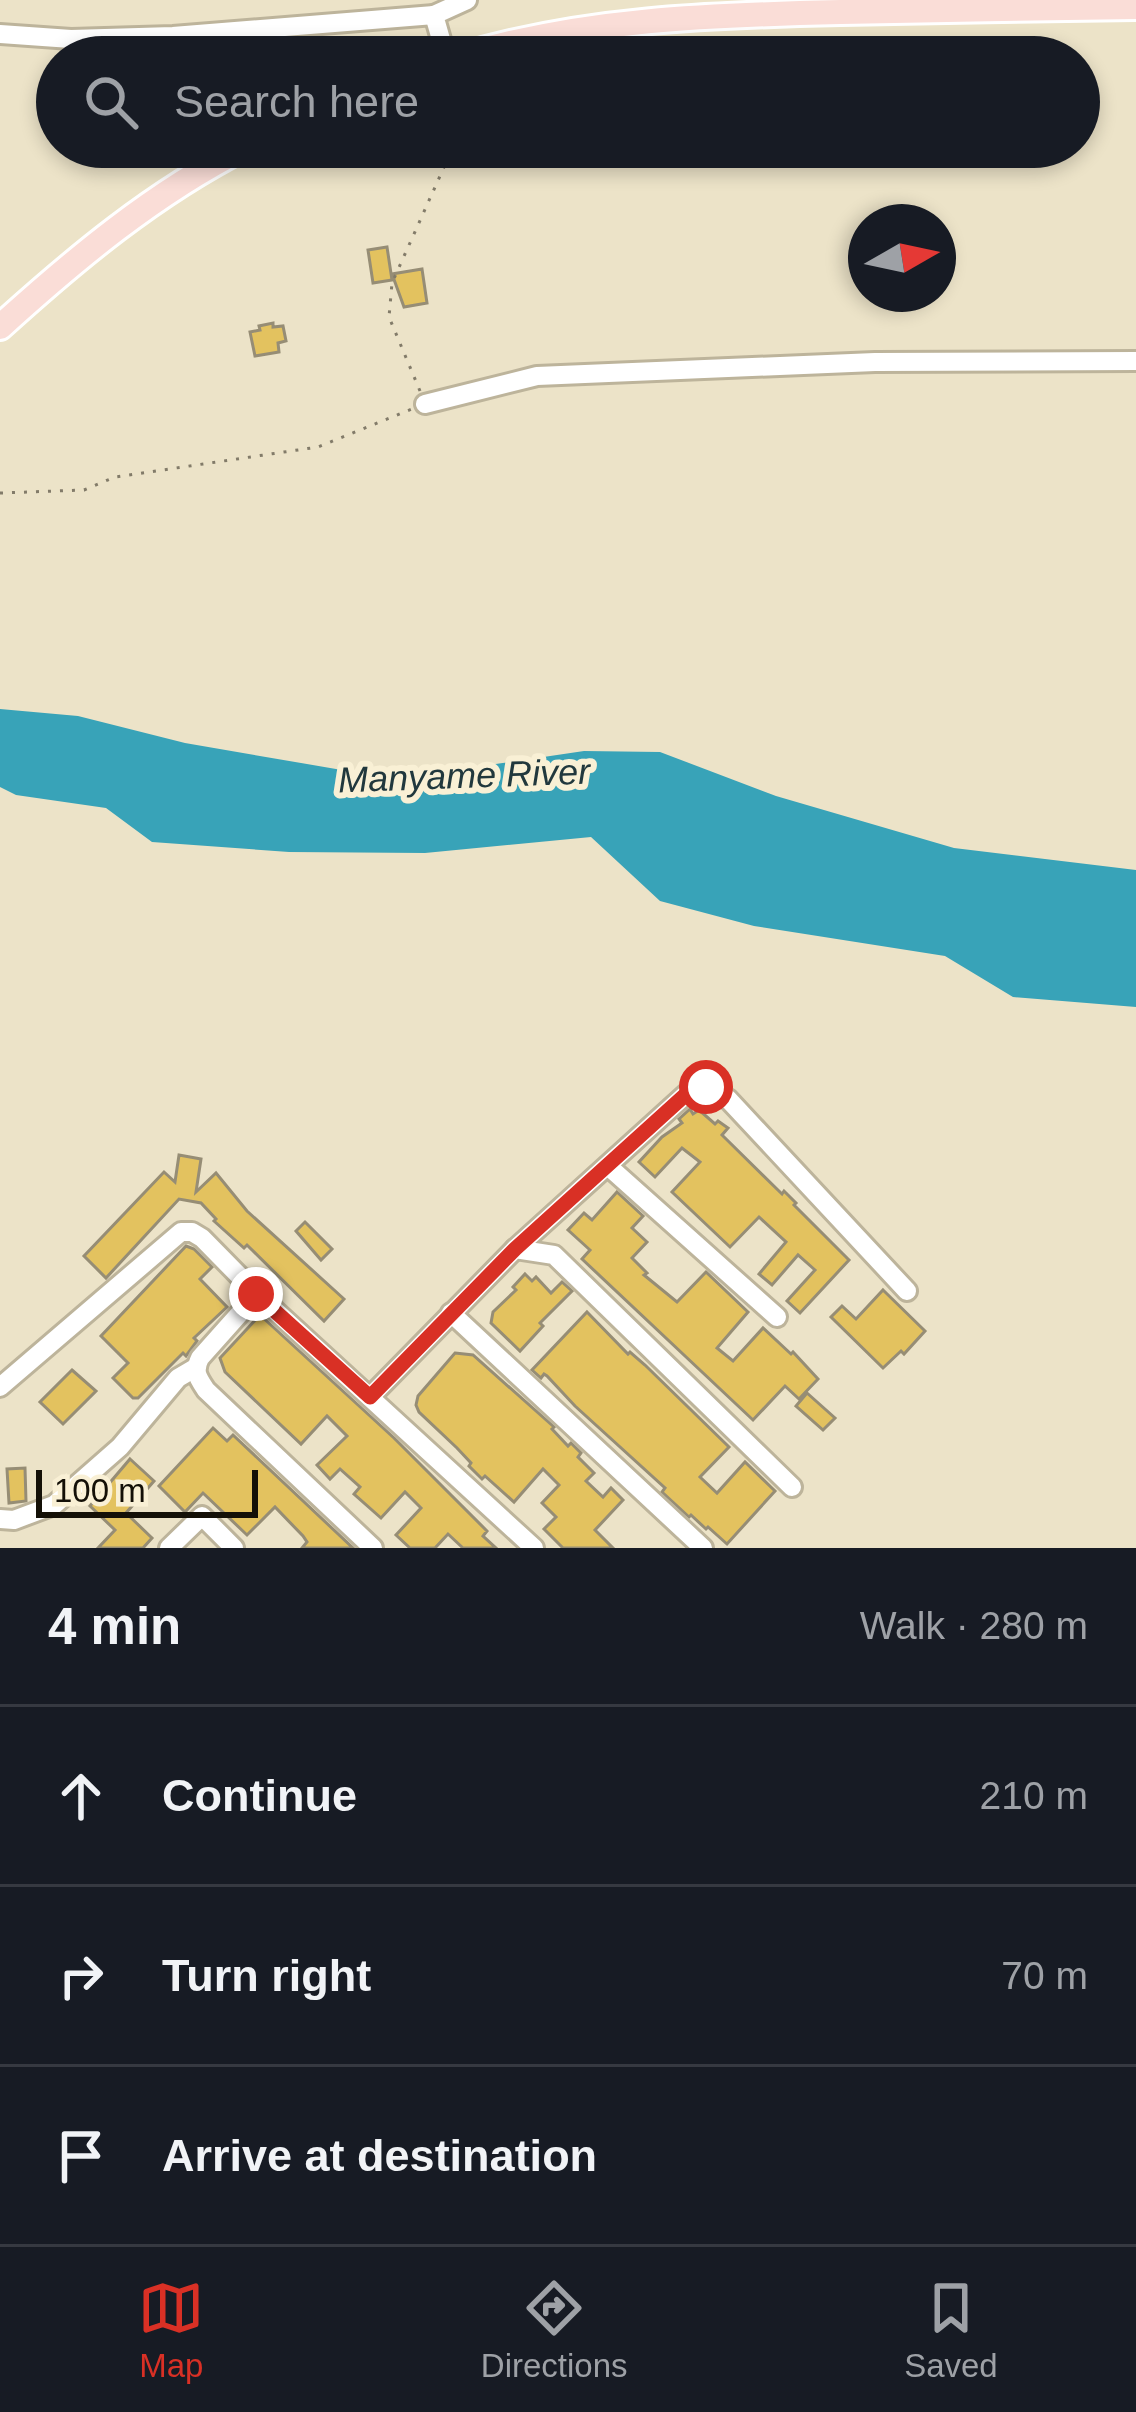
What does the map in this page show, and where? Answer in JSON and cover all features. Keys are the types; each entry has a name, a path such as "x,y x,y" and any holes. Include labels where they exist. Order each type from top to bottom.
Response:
{"main road":[{"path":"537,36 690,17 1012,4 1136,7"},
{"path":"0,327 68,265 205,168"}],"street":[{"path":"172,36 434,15 467,0"},
{"path":"434,15 440,36"},
{"path":"0,34 36,37"},
{"path":"425,404 538,376 874,362 1136,361"},
{"path":"370,1397 515,1249 694,1087 706,1087 728,1100 908,1291"},
{"path":"608,1166 777,1317"},
{"path":"0,1387 181,1232 192,1232 534,1548"},
{"path":"515,1249 554,1255 792,1487"},
{"path":"0,1519 14,1520 54,1505 120,1447 256,1294"},
{"path":"451,1313 703,1548"},
{"path":"195,1368 206,1390 373,1548"},
{"path":"169,1548 202,1516 234,1548"}],"path":[{"path":"0,494 84,490 115,477 318,447 425,404 389,317 392,283 444,168"}],"water":[{"name":"Manyame River","path":"0,709 78,716 185,743 394,779 584,751 660,752 776,796 954,848 1136,870 1136,1007 1013,997 945,956 754,926 660,901 591,837 425,853 289,852 152,842 106,808 16,795 0,787"}],"building":[{"path":"387,247 392,280 373,283 368,250"},
{"path":"422,269 427,303 404,307 392,274"},
{"path":"273,323 273,327 283,326 286,341 278,343 279,352 255,356 250,332"},
{"path":"690,1109 728,1128 722,1135 849,1260 800,1313 787,1301 815,1270 798,1255 772,1285 759,1274 786,1242 759,1217 730,1247 672,1192 700,1162 682,1148 655,1177 639,1162 682,1123 679,1119"},
{"path":"179,1155 201,1159 196,1192 216,1173 247,1211 344,1299 324,1321 247,1245 244,1248 214,1221 201,1203 179,1199 106,1278 84,1256 164,1172 175,1182"},
{"path":"617,1192 643,1216 632,1228 647,1242 632,1258 647,1273 644,1275 677,1302 706,1272 748,1312 717,1348 733,1361 763,1328 818,1379 799,1399 785,1386 753,1420 582,1259 590,1250 568,1230 584,1213 592,1220"},
{"path":"305,1222 332,1249 321,1260 296,1231"},
{"path":"186,1246 212,1267 200,1279 227,1307 194,1338 197,1341 186,1356 183,1353 133,1398 113,1378 128,1363 101,1336"},
{"path":"525,1274 532,1281 536,1277 551,1293 562,1282 572,1291 520,1351 491,1323 493,1312"},
{"path":"883,1290 925,1331 883,1368 831,1317 842,1306 856,1319"},
{"path":"587,1312 729,1447 700,1477 717,1493 745,1462 775,1491 727,1544 662,1492 665,1488 547,1376 541,1378 532,1370"},
{"path":"260,1315 394,1438 487,1531 483,1536 496,1548 463,1548 448,1534 435,1548 410,1548 396,1535 421,1508 405,1492 381,1518 354,1494 360,1487 340,1469 330,1479 317,1465 347,1436 327,1416 301,1444 225,1372 220,1358"},
{"path":"455,1353 473,1355 554,1427 568,1446 571,1443 594,1473 586,1481 603,1497 611,1488 623,1500 595,1530 613,1548 563,1548 544,1529 556,1517 542,1503 559,1485 543,1469 514,1502 485,1476 482,1479 419,1412 418,1396"},
{"path":"72,1370 96,1391 63,1424 40,1402"},
{"path":"807,1393 835,1418 823,1430 796,1406"},
{"path":"213,1428 227,1441 233,1435 353,1548 302,1548 307,1542 275,1507 247,1535 203,1493 185,1512 159,1486"},
{"path":"130,1459 154,1481 126,1513 152,1538 143,1548 98,1548 115,1530 90,1506"},
{"path":"25,1468 26,1501 9,1503 7,1469"}],"route":[{"path":"256,1294 370,1397 515,1249 694,1087 706,1087"}]}
